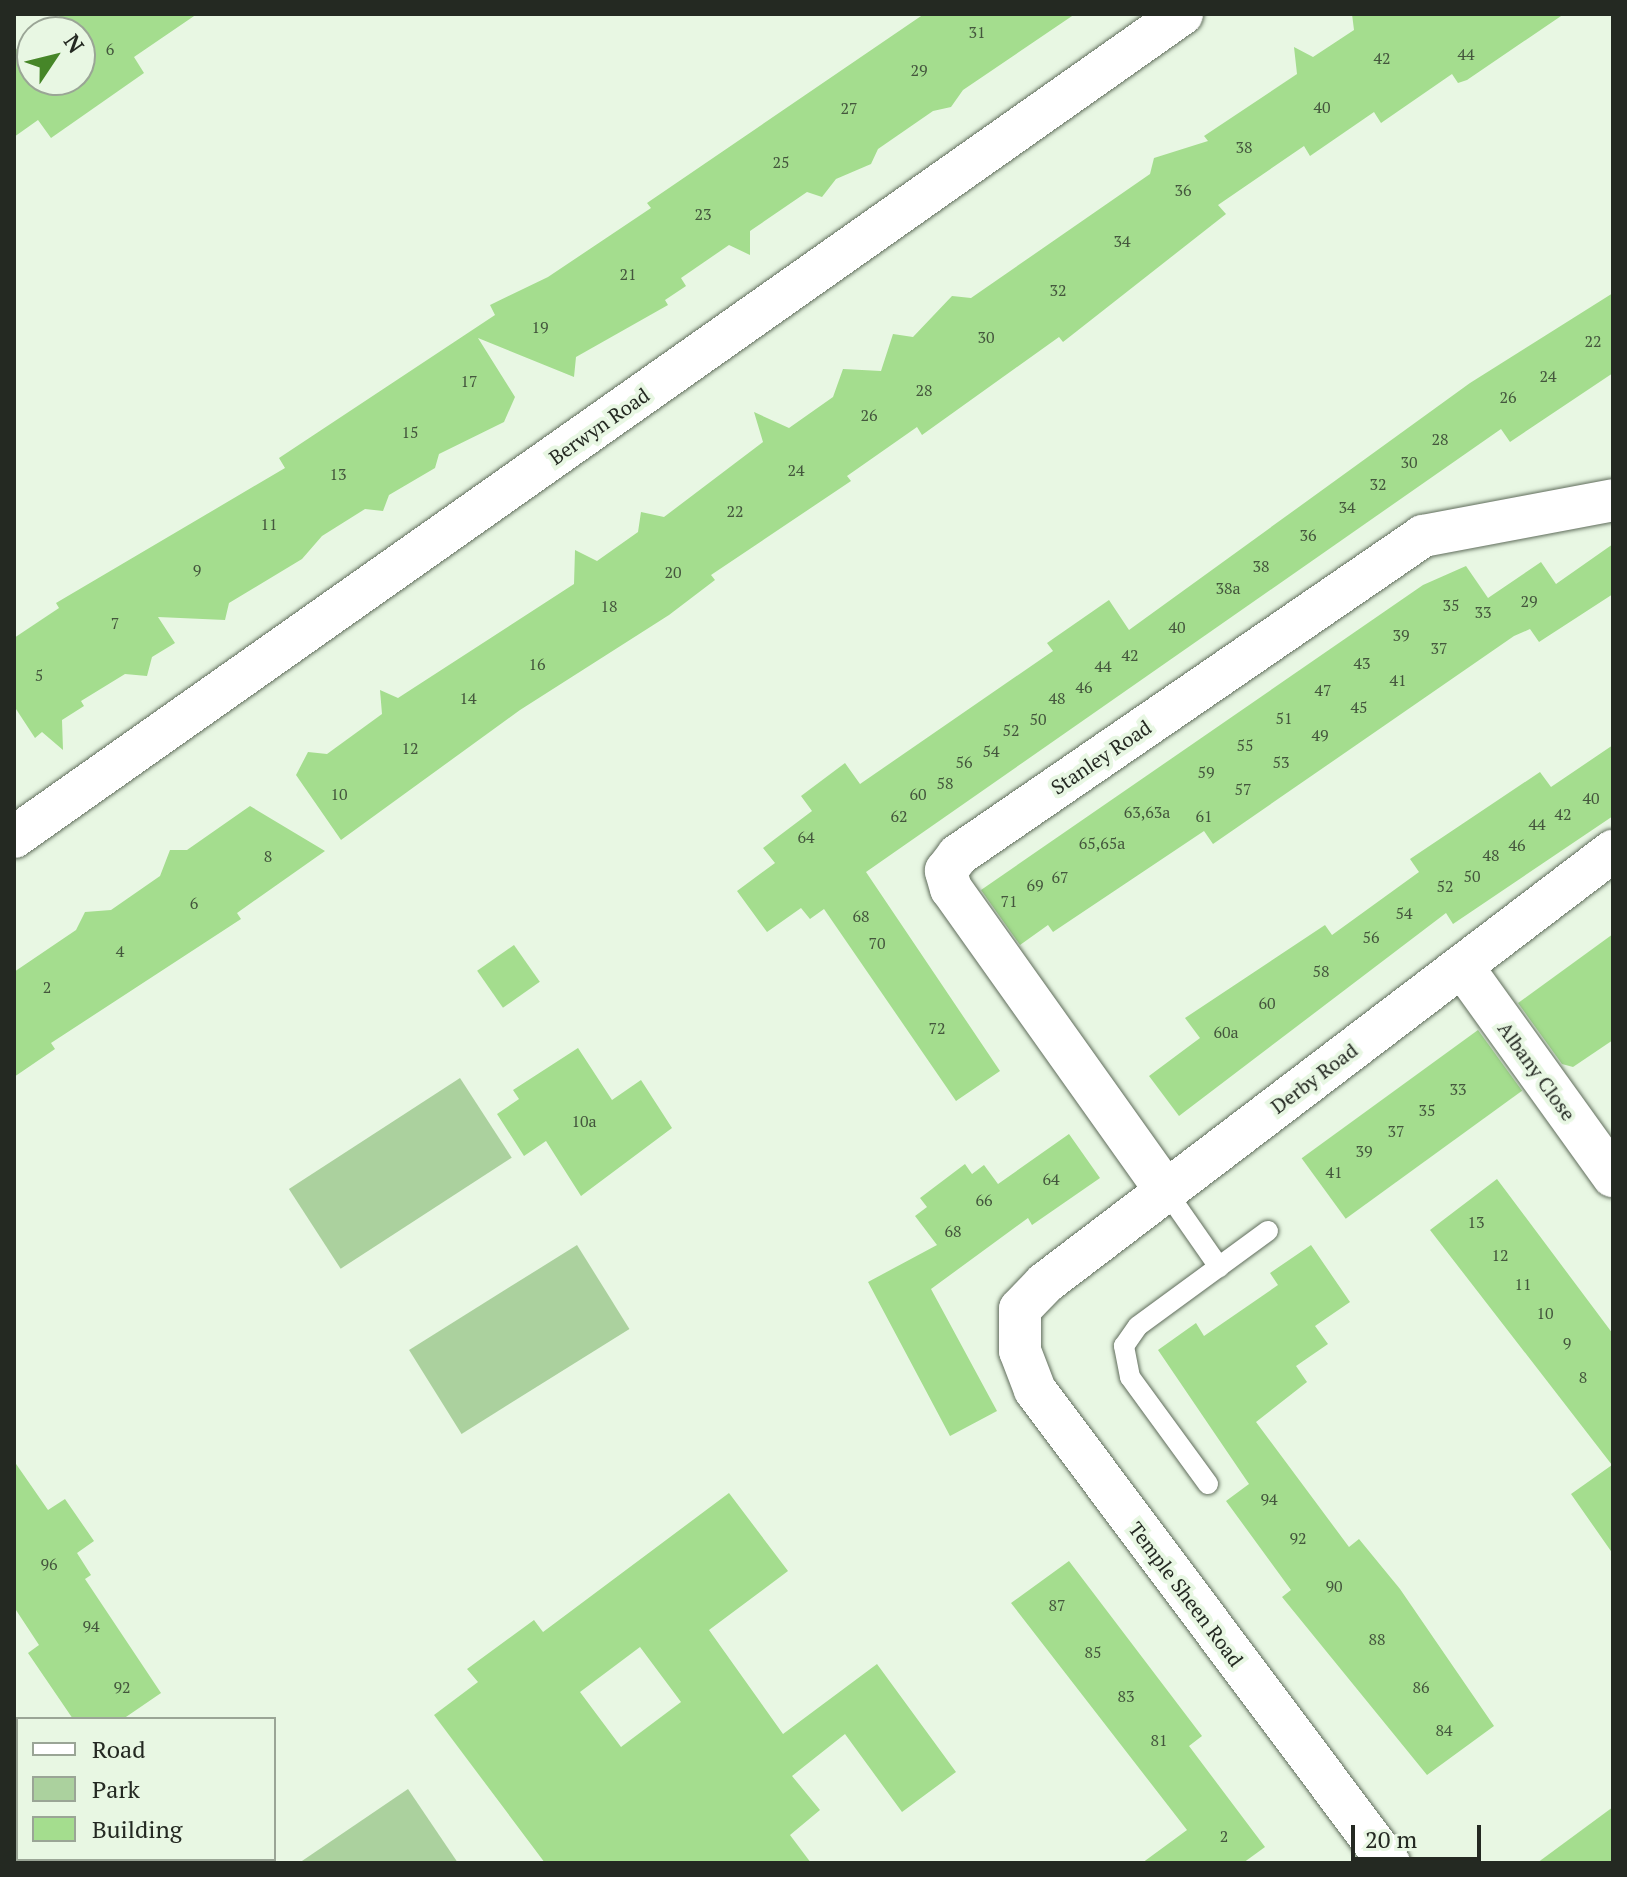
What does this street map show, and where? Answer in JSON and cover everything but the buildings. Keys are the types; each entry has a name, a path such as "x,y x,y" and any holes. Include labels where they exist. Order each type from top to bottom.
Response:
{"street":[{"name":"Berwyn Road","path":"14,837 1182,14"},
{"name":"Stanley Road","path":"1166,1191 951,889 946,871 958,855 1423,536 1613,500"},
{"name":"Derby Road","path":"1020,1309 1166,1191 1613,851"},
{"name":"Albany Close","path":"1462,966 1613,1176"},
{"name":"Temple Sheen Road","path":"1020,1309 1020,1351 1035,1390 1371,1857"}],"lane":[{"path":"1166,1191 1219,1267"},
{"path":"1208,1484 1130,1377 1124,1346 1138,1326 1268,1231"}],"green space":[{"path":"460,1078 512,1158 341,1269 289,1189"},
{"path":"577,1245 629,1329 462,1434 409,1350"},
{"path":"408,1789 458,1863 299,1863"}]}
